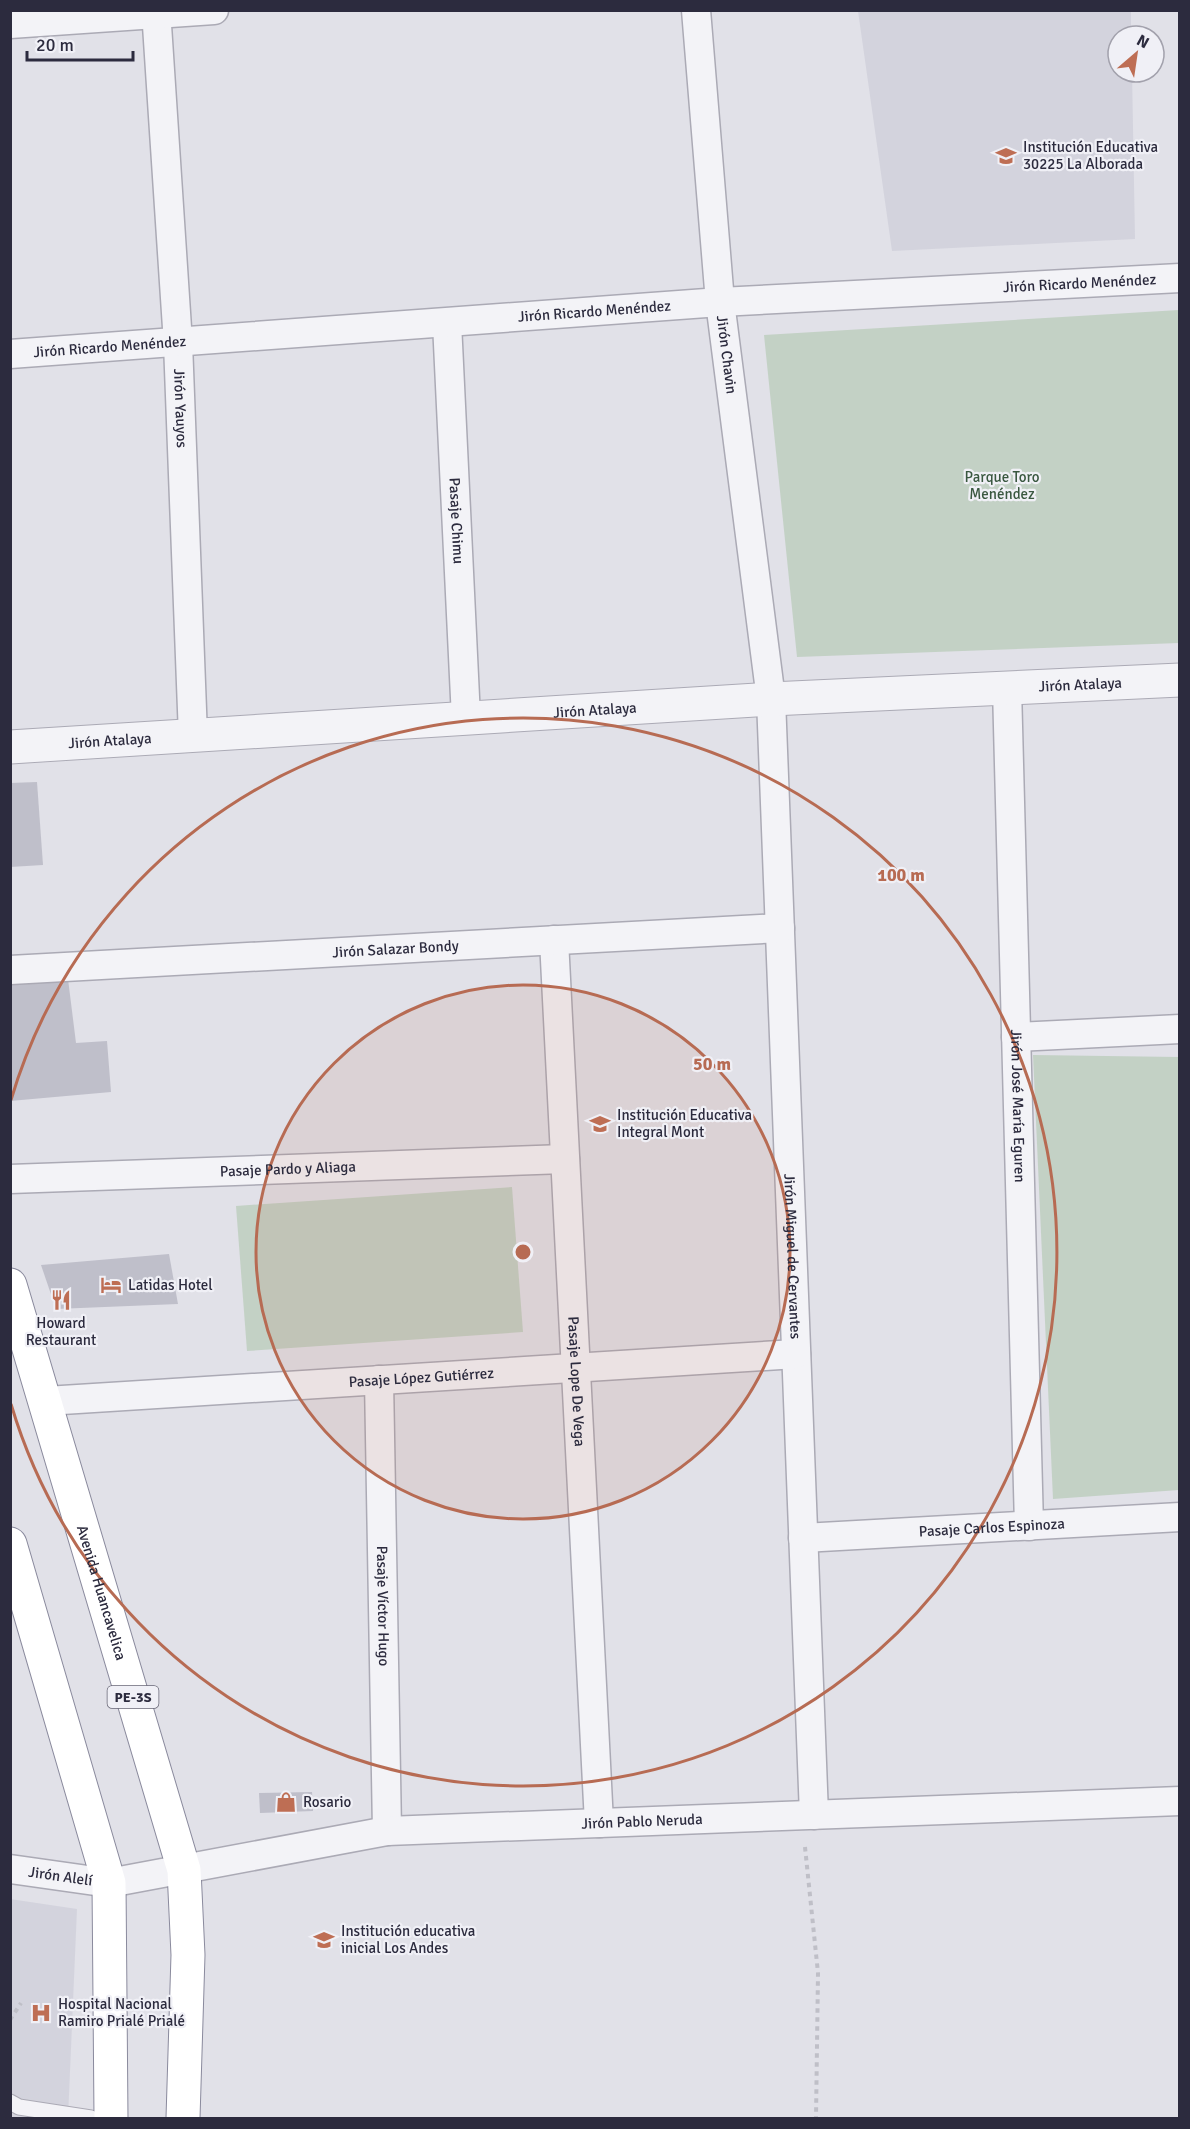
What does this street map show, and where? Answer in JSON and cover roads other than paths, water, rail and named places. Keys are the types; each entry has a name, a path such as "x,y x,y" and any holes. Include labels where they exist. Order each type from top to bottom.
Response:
{"highway":[{"name":"Avenida Huancavelica","path":"10,1285 184,1870 188,1955 183,2118"},
{"path":"10,1544 109,1883 111,2118"}],"street":[{"path":"10,24 214,10"},
{"name":"Jirón Chavin","path":"696,10 720,302 771,699"},
{"name":"Jirón Yauyos","path":"156,13 177,344 193,736"},
{"name":"Jirón Ricardo Menéndez","path":"10,354 177,344 720,302 1179,278"},
{"name":"Pasaje Chimu","path":"447,323 466,718"},
{"name":"Jirón Atalaya","path":"10,747 771,699 1179,680"},
{"name":"Jirón José María Eguren","path":"1007,688 1029,1526"},
{"name":"Jirón Miguel de Cervantes","path":"771,699 803,1538 808,1815"},
{"name":"Jirón Salazar Bondy","path":"10,970 780,928"},
{"name":"Pasaje Lope De Vega","path":"554,940 598,1823"},
{"path":"1016,1037 1179,1029"},
{"name":"Pasaje Pardo y Aliaga","path":"10,1179 565,1159"},
{"name":"Pasaje López Gutiérrez","path":"46,1401 796,1354"},
{"name":"Pasaje Víctor Hugo","path":"379,1380 387,1831"},
{"name":"Pasaje Carlos Espinoza","path":"803,1538 1179,1517"},
{"name":"Jirón Pablo Neruda","path":"109,1883 387,1831 1179,1801"},
{"name":"Jirón Alelí","path":"10,1869 109,1883"}],"lane":[{"path":"10,2103 19,2108 91,2118"}],"place":[{"name":"Institución Educativa 30225 La Alborada","path":"1006,156"},
{"name":"Institución Educativa Integral Mont","path":"600,1124"},
{"name":"Latidas Hotel","path":"111,1285"},
{"name":"Howard Restaurant","path":"61,1300"},
{"name":"Rosario","path":"286,1802"},
{"name":"Institución educativa inicial Los Andes","path":"324,1940"},
{"name":"Hospital Nacional Ramiro Prialé Prialé","path":"41,2013"}],"park label":[{"name":"Parque Toro Menéndez","path":"1002,486"}]}
